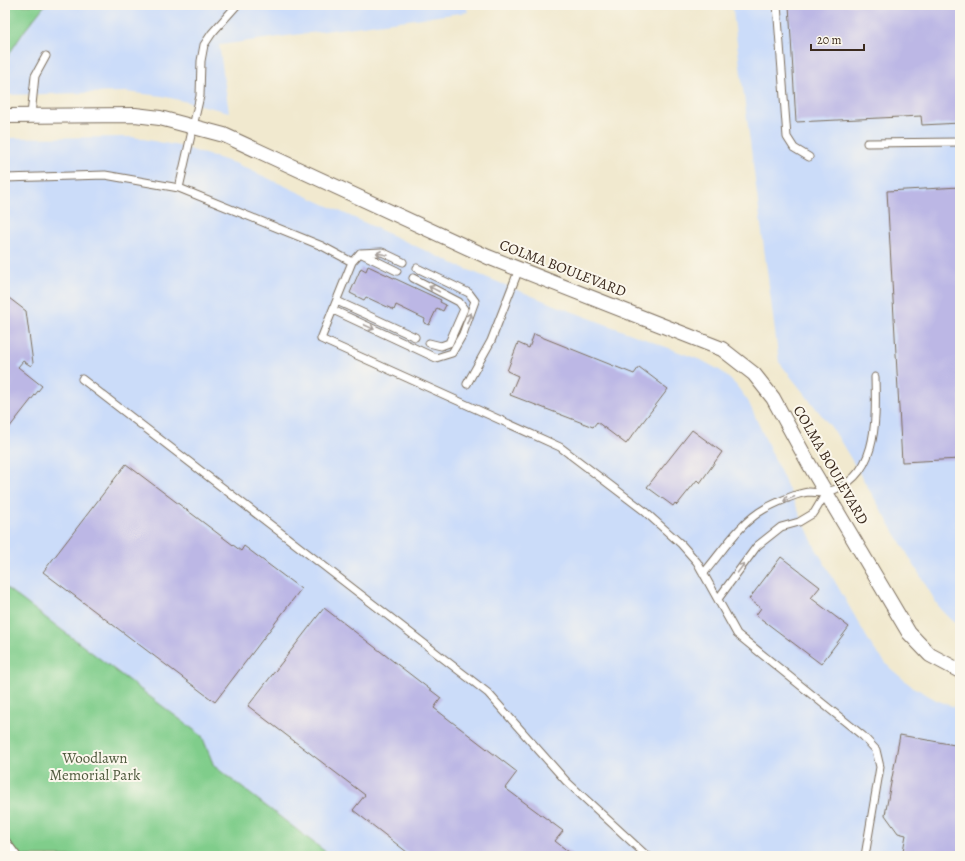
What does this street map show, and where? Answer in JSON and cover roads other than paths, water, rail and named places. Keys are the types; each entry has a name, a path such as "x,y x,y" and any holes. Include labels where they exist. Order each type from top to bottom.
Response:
{"street":[{"name":"COLMA BOULEVARD","path":"5,116 135,115 160,118 224,135 465,247 704,341 731,355 754,374 768,390 826,493 909,634 930,655 960,671"}],"lane":[{"path":"179,188 200,96 201,61 204,45 212,33 237,5"},
{"path":"777,5 786,137 794,148 809,157"},
{"path":"31,115 35,76 46,56"},
{"path":"867,144 960,142"},
{"path":"5,178 105,175 179,188 322,246 352,262"},
{"path":"403,262 382,252 360,253 352,262 321,339 560,447 643,510 681,544 697,562 737,634 863,736 876,750 880,766 865,856"},
{"path":"360,253 397,271"},
{"path":"333,310 436,358 452,353 463,334 475,300 469,293 417,268"},
{"path":"467,384 492,341 519,269"},
{"path":"413,278 458,302 464,309 449,343 441,346 429,343"},
{"path":"337,301 414,337"},
{"path":"703,574 741,528 765,509 807,492 826,493 853,480 870,454 876,413 875,377"},
{"path":"82,379 488,693 566,781 647,856"},
{"path":"718,599 758,546 781,527 799,522 814,512 826,493"},
{"path":"5,840 17,856"}],"park label":[{"name":"Woodlawn Memorial Park","path":"95,766"}]}
